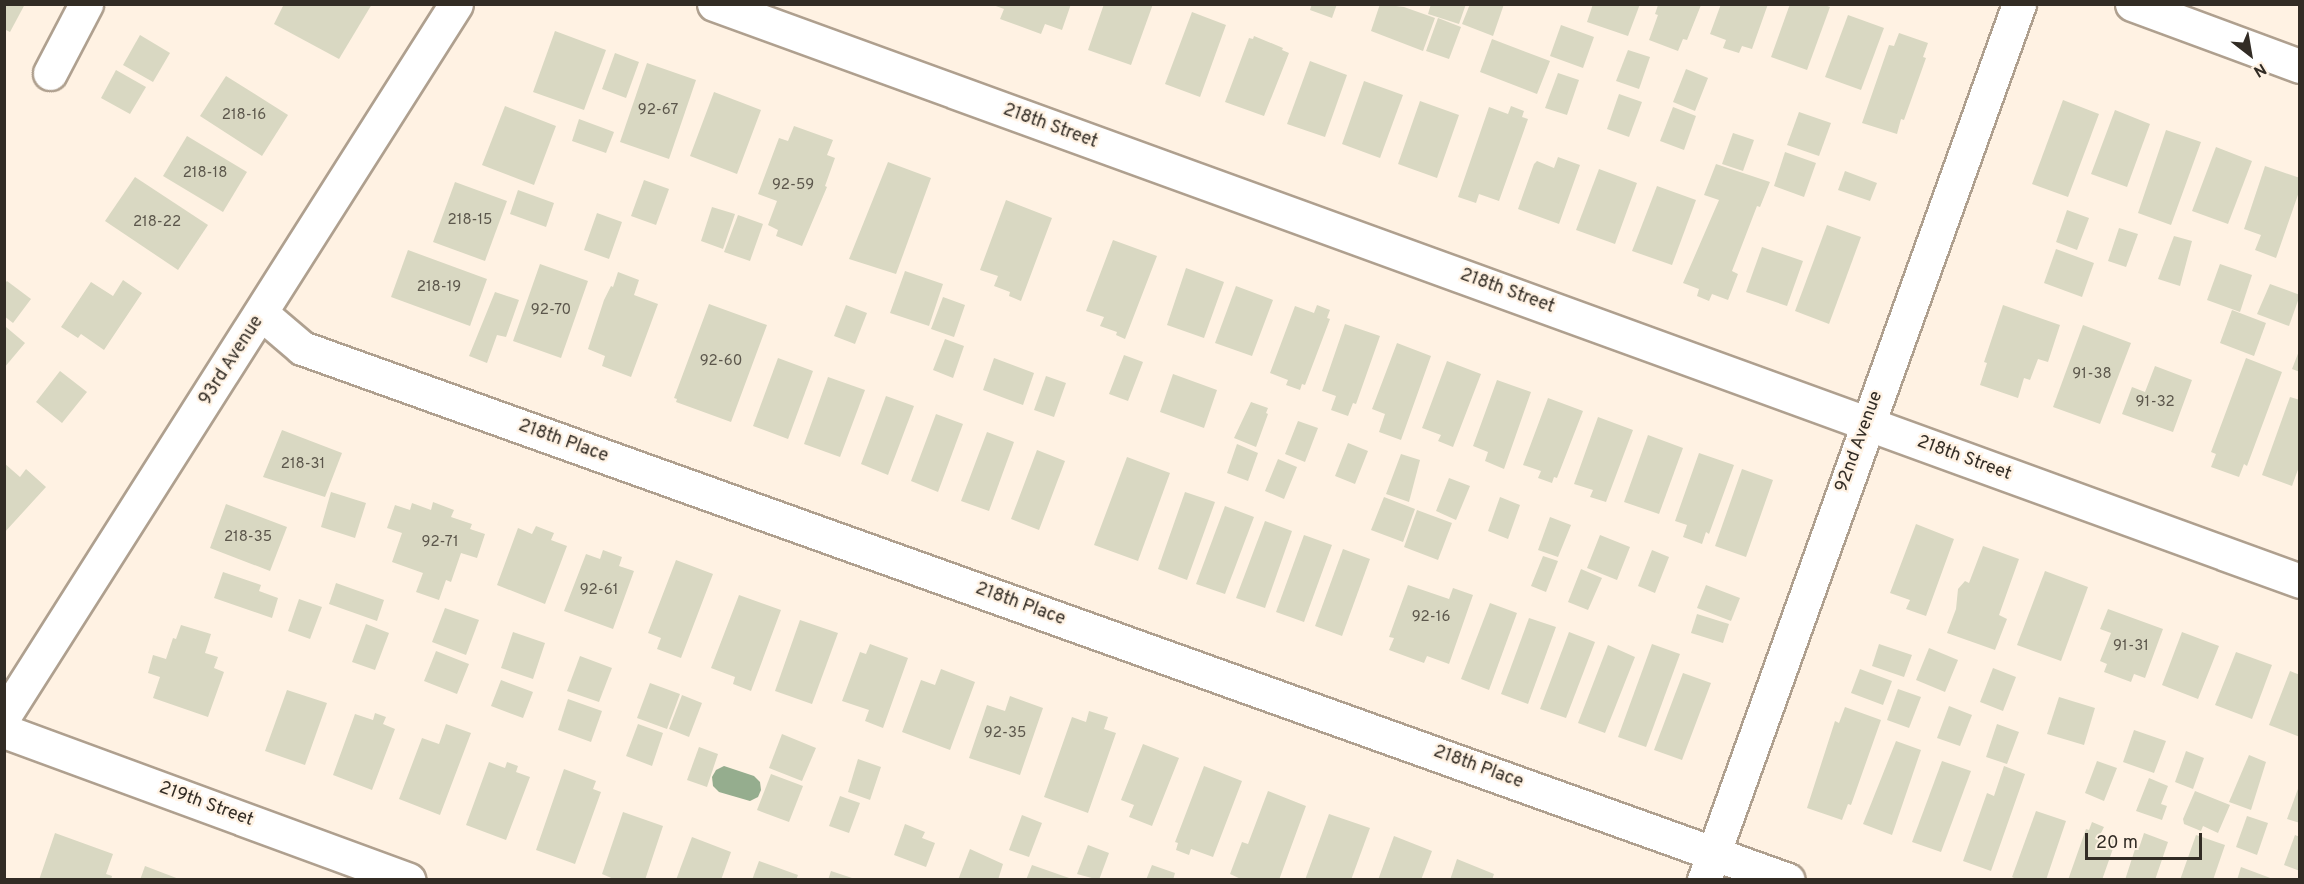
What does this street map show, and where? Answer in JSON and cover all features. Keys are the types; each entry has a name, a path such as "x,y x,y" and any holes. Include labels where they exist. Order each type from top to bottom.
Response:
{"street":[{"path":"50,73 86,4"},
{"name":"93rd Avenue","path":"9,694 262,314 456,4"},
{"name":"218th Street","path":"714,4 2300,581"},
{"name":"92nd Avenue","path":"1709,866 1866,423 2019,4"},
{"path":"2132,4 2300,66"},
{"name":"218th Place","path":"262,314 302,348 1709,866 1788,879"},
{"name":"219th Street","path":"4,731 408,879"}],"shaded area":[{"path":"724,766 754,776 760,782 761,790 758,797 750,801 719,792 713,786 712,777 716,770"}],"building":[{"path":"4,4 25,4 10,32 4,29"},
{"path":"284,4 372,4 339,59 274,24"},
{"path":"1071,4 1062,30 1045,24 1041,34 1000,19 1004,9 993,5"},
{"path":"1104,4 1153,4 1131,65 1088,50"},
{"path":"1312,4 1337,4 1332,18 1310,10"},
{"path":"1380,4 1404,7 1435,18 1423,51 1371,31"},
{"path":"1431,4 1466,4 1459,24 1428,14"},
{"path":"1470,4 1504,4 1493,36 1462,24"},
{"path":"1593,4 1640,4 1628,36 1587,22"},
{"path":"1721,4 1768,4 1752,49 1742,46 1739,53 1723,48 1726,40 1710,34"},
{"path":"1790,4 1822,4 1830,7 1807,70 1771,57"},
{"path":"1658,5 1701,5 1687,40 1683,39 1678,51 1649,40 1658,15 1655,14"},
{"path":"1192,12 1226,25 1200,97 1165,84"},
{"path":"1848,15 1884,28 1861,90 1825,77"},
{"path":"1438,18 1461,27 1449,59 1426,51"},
{"path":"1561,25 1594,37 1583,68 1550,56"},
{"path":"555,31 606,50 584,110 533,92"},
{"path":"1899,33 1928,43 1923,57 1926,58 1897,134 1862,123 1889,45 1894,46"},
{"path":"140,35 170,53 153,82 123,65"},
{"path":"1254,36 1283,48 1282,50 1289,53 1264,116 1225,102 1249,38 1253,39"},
{"path":"1492,39 1550,61 1537,94 1480,72"},
{"path":"1628,50 1650,57 1639,89 1616,81"},
{"path":"615,53 639,62 626,98 602,89"},
{"path":"1310,61 1347,75 1325,137 1287,124"},
{"path":"647,63 696,80 669,159 620,142"},
{"path":"1686,69 1708,78 1695,111 1673,102"},
{"path":"116,70 146,87 130,114 101,98"},
{"path":"1558,73 1579,80 1567,115 1545,108"},
{"path":"226,76 288,115 262,156 200,116"},
{"path":"1364,81 1403,95 1380,158 1342,144"},
{"path":"714,92 761,110 737,174 690,156"},
{"path":"1619,94 1642,102 1629,137 1607,129"},
{"path":"2063,100 2099,114 2068,197 2032,184"},
{"path":"1420,101 1459,115 1437,178 1398,164"},
{"path":"505,106 556,126 534,185 482,165"},
{"path":"1511,106 1524,111 1522,117 1528,119 1499,201 1479,194 1476,203 1458,197 1489,107 1508,114"},
{"path":"1673,107 1696,116 1684,150 1660,141"},
{"path":"2115,110 2150,124 2127,187 2091,174"},
{"path":"1799,112 1831,123 1819,156 1787,145"},
{"path":"579,119 614,132 606,153 572,141"},
{"path":"794,126 833,140 827,155 835,158 825,186 827,187 802,246 776,236 778,230 768,225 777,201 758,194 779,138 788,141"},
{"path":"2166,130 2201,142 2171,225 2138,213"},
{"path":"1733,133 1754,140 1743,171 1722,164"},
{"path":"187,136 247,172 223,212 163,176"},
{"path":"2216,147 2252,161 2228,224 2192,211"},
{"path":"1785,152 1816,163 1804,197 1774,186"},
{"path":"1558,157 1580,165 1559,224 1518,209 1534,164 1537,161 1554,168"},
{"path":"888,162 931,178 896,274 849,259"},
{"path":"1716,164 1770,182 1760,207 1757,206 1732,271 1738,274 1728,300 1712,294 1709,301 1697,296 1699,289 1683,283 1719,200 1704,195"},
{"path":"2265,166 2300,178 2300,189 2276,258 2255,250 2261,235 2244,229"},
{"path":"1599,169 1637,183 1615,244 1576,230"},
{"path":"1845,171 1877,183 1870,201 1838,190"},
{"path":"135,177 208,225 178,270 105,221"},
{"path":"644,180 669,189 656,225 631,216"},
{"path":"455,182 507,201 485,261 433,242"},
{"path":"1657,186 1696,200 1672,265 1632,251"},
{"path":"518,190 554,203 546,227 510,214"},
{"path":"1006,200 1052,218 1021,301 1009,296 1010,292 994,286 998,276 980,270"},
{"path":"712,207 735,214 723,249 701,241"},
{"path":"2067,210 2089,218 2077,250 2056,242"},
{"path":"597,213 622,222 609,259 584,250"},
{"path":"738,215 763,224 750,261 724,252"},
{"path":"1827,225 1861,237 1829,324 1795,311"},
{"path":"2119,228 2138,234 2126,267 2108,261"},
{"path":"2174,236 2192,241 2180,286 2158,279"},
{"path":"1113,240 1157,256 1125,339 1116,335 1117,332 1100,326 1104,317 1086,311"},
{"path":"1762,247 1803,261 1787,306 1746,292"},
{"path":"2056,249 2094,263 2082,297 2044,283"},
{"path":"408,250 487,279 470,326 391,297"},
{"path":"540,264 588,281 561,358 513,341"},
{"path":"2220,264 2252,275 2240,312 2207,300"},
{"path":"1186,268 1224,282 1204,338 1167,325"},
{"path":"905,271 943,284 929,326 890,313"},
{"path":"618,272 639,280 634,295 658,304 631,377 602,366 605,356 588,349 604,300 611,286 613,287"},
{"path":"123,280 142,293 104,350 81,334 78,338 61,327 91,282 113,296"},
{"path":"7,281 31,299 13,323 4,316 4,284"},
{"path":"2270,284 2300,295 2289,326 2257,314"},
{"path":"1236,286 1273,300 1252,356 1215,343"},
{"path":"495,292 519,300 506,337 497,335 487,363 469,356"},
{"path":"943,297 965,305 954,337 931,329"},
{"path":"709,304 767,325 731,422 676,402 677,399 674,398"},
{"path":"846,305 867,313 855,344 834,336"},
{"path":"1317,305 1330,310 1327,318 1330,319 1305,385 1302,384 1300,390 1286,385 1288,380 1270,373 1295,306 1314,313"},
{"path":"2003,305 2060,325 2048,362 2038,359 2030,380 2024,378 2018,398 1980,385 1987,363 1984,362"},
{"path":"2232,310 2266,323 2254,356 2220,343"},
{"path":"1345,324 1380,336 1356,404 1353,403 1348,416 1331,410 1336,396 1322,391"},
{"path":"2083,325 2131,343 2100,424 2053,407"},
{"path":"6,327 25,343 4,368 4,329"},
{"path":"945,339 964,346 953,378 933,370"},
{"path":"1397,343 1431,356 1401,440 1379,432 1385,414 1372,409"},
{"path":"2300,351 2300,372 2292,369"},
{"path":"1124,355 1143,362 1128,401 1109,394"},
{"path":"778,358 813,371 788,439 753,426"},
{"path":"994,358 1034,373 1023,405 983,390"},
{"path":"2246,358 2282,372 2247,466 2244,464 2239,477 2211,467 2216,454 2211,452"},
{"path":"1447,361 1481,374 1453,447 1438,441 1441,435 1422,428"},
{"path":"2155,366 2192,380 2173,432 2122,414 2132,387 2145,392"},
{"path":"60,371 87,392 62,423 36,402"},
{"path":"1173,374 1217,390 1204,428 1160,412"},
{"path":"1046,376 1066,383 1054,417 1034,410"},
{"path":"828,377 865,390 840,457 804,444"},
{"path":"1497,380 1531,392 1504,469 1485,461 1488,452 1473,446"},
{"path":"886,396 914,406 888,475 861,464"},
{"path":"2290,397 2300,400 2300,464 2292,486 2262,475"},
{"path":"1548,398 1583,411 1557,478 1554,477 1552,483 1538,478 1541,471 1523,465"},
{"path":"1251,402 1268,408 1256,447 1234,438"},
{"path":"936,414 963,424 938,492 911,481"},
{"path":"1598,417 1633,430 1606,502 1590,497 1593,490 1574,484"},
{"path":"1298,421 1318,428 1305,462 1285,454"},
{"path":"282,430 342,453 325,497 263,477"},
{"path":"987,432 1014,442 989,511 961,501"},
{"path":"1648,435 1683,448 1659,514 1624,502"},
{"path":"1348,443 1368,451 1355,484 1335,476"},
{"path":"1237,444 1258,453 1248,481 1227,473"},
{"path":"1037,450 1065,461 1039,530 1011,519"},
{"path":"1699,453 1734,465 1709,534 1706,532 1702,544 1683,537 1687,525 1675,521"},
{"path":"1401,454 1420,460 1409,502 1386,494"},
{"path":"1127,457 1170,473 1138,561 1094,545"},
{"path":"1278,459 1297,467 1284,499 1265,491"},
{"path":"4,463 20,477 26,469 46,487 4,533"},
{"path":"1742,469 1773,480 1746,557 1715,546"},
{"path":"1449,478 1470,486 1456,520 1436,511"},
{"path":"331,492 366,503 355,538 321,527"},
{"path":"1185,492 1215,502 1187,580 1158,569"},
{"path":"1384,497 1415,509 1403,542 1371,530"},
{"path":"1500,497 1520,505 1508,539 1488,531"},
{"path":"433,502 454,510 451,517 472,524 470,529 485,534 477,558 461,553 451,582 446,580 439,600 416,592 423,573 392,562 402,533 387,528 395,505 410,510 412,503 431,510"},
{"path":"226,504 287,527 270,571 210,548"},
{"path":"1225,506 1254,517 1225,594 1196,584"},
{"path":"1417,510 1452,523 1438,560 1404,547"},
{"path":"1550,517 1571,525 1558,557 1538,550"},
{"path":"1265,521 1292,531 1265,608 1236,598"},
{"path":"1916,524 1954,539 1926,616 1906,609 1910,600 1890,593"},
{"path":"536,526 554,533 551,540 567,546 545,604 497,585 518,528 532,534"},
{"path":"1304,535 1332,545 1304,622 1276,612"},
{"path":"1600,535 1630,547 1617,580 1587,568"},
{"path":"1983,546 2019,559 1999,615 2007,619 1995,650 1947,633 1956,609 1958,589 1965,581 1969,583"},
{"path":"1343,549 1370,559 1342,636 1315,626"},
{"path":"603,550 622,557 619,566 634,571 613,629 564,611 586,554 600,559"},
{"path":"1652,550 1669,557 1655,593 1638,586"},
{"path":"1543,556 1558,561 1546,592 1531,586"},
{"path":"676,560 713,574 681,658 657,649 661,638 648,633"},
{"path":"1581,569 1602,578 1588,610 1568,602"},
{"path":"2045,571 2088,587 2061,661 2017,645"},
{"path":"223,572 261,585 259,591 278,598 272,618 214,598"},
{"path":"336,583 384,600 377,621 329,604"},
{"path":"1408,585 1449,599 1453,588 1473,595 1449,664 1427,656 1424,663 1389,650 1394,638 1389,637"},
{"path":"1706,585 1740,598 1731,621 1697,608"},
{"path":"739,595 781,610 751,691 733,684 735,677 711,668"},
{"path":"299,599 322,607 310,639 288,631"},
{"path":"1490,603 1517,613 1489,690 1461,679"},
{"path":"445,608 479,620 466,655 432,642"},
{"path":"2108,609 2163,629 2145,678 2134,674 2131,682 2104,672 2107,664 2100,661 2111,633 2100,629"},
{"path":"1697,614 1729,624 1723,643 1691,633"},
{"path":"1529,618 1556,627 1528,704 1501,694"},
{"path":"800,620 838,633 812,704 775,691"},
{"path":"366,624 389,633 375,670 352,662"},
{"path":"181,625 211,634 205,653 218,657 214,668 224,672 208,717 153,698 160,677 148,673 153,655 166,659 173,638 176,639"},
{"path":"513,632 545,643 533,679 501,668"},
{"path":"1569,632 1595,642 1566,718 1540,709"},
{"path":"2182,632 2219,646 2198,699 2162,685"},
{"path":"870,644 908,658 883,728 865,721 869,710 842,701 860,652 866,654"},
{"path":"1652,644 1680,654 1646,747 1618,737"},
{"path":"1879,644 1912,655 1904,677 1872,666"},
{"path":"1608,645 1635,657 1605,733 1578,723"},
{"path":"1929,648 1958,660 1945,692 1916,680"},
{"path":"436,651 469,664 457,694 424,681"},
{"path":"2236,652 2272,665 2252,719 2215,705"},
{"path":"580,656 612,668 599,702 567,691"},
{"path":"1993,668 2016,677 2003,711 1980,702"},
{"path":"941,669 975,682 950,750 902,732 921,680 935,685"},
{"path":"1860,669 1892,681 1883,705 1851,693"},
{"path":"2290,671 2300,675 2300,737 2269,725"},
{"path":"1683,673 1711,683 1682,760 1654,750"},
{"path":"501,680 533,692 523,718 491,706"},
{"path":"650,683 680,694 667,729 637,718"},
{"path":"1898,689 1921,697 1909,728 1887,720"},
{"path":"287,690 327,703 305,765 265,751"},
{"path":"682,695 702,703 689,737 669,729"},
{"path":"1010,696 1043,708 1020,775 969,758 987,705 1005,711"},
{"path":"2059,697 2095,708 2084,745 2047,734"},
{"path":"568,699 602,711 591,742 558,730"},
{"path":"1949,706 1972,715 1960,746 1937,738"},
{"path":"1845,707 1881,720 1851,805 1848,804 1842,820 1807,808 1835,721 1839,723"},
{"path":"1089,711 1108,717 1104,729 1116,733 1088,813 1044,797 1072,717 1086,722"},
{"path":"375,713 386,717 383,724 395,729 372,790 333,775 355,714 373,720"},
{"path":"446,724 471,733 440,815 399,799 422,738 439,744"},
{"path":"638,724 663,733 652,766 626,756"},
{"path":"1997,724 2019,732 2007,764 1986,757"},
{"path":"2134,730 2166,741 2154,773 2123,762"},
{"path":"782,734 816,748 802,781 769,768"},
{"path":"1896,741 1921,750 1892,835 1863,824"},
{"path":"1143,744 1179,758 1152,826 1129,817 1134,805 1121,800"},
{"path":"699,747 718,754 707,787 687,780"},
{"path":"2186,751 2204,758 2193,789 2175,782"},
{"path":"2249,755 2266,762 2251,810 2229,802"},
{"path":"858,759 881,767 870,800 848,792"},
{"path":"1942,761 1971,771 1941,852 1912,842"},
{"path":"2097,761 2117,768 2104,801 2085,793"},
{"path":"489,762 505,768 507,762 518,766 516,772 530,777 506,840 466,825"},
{"path":"1204,766 1242,781 1213,857 1191,849 1189,855 1176,850 1178,843 1175,842"},
{"path":"2004,766 2025,774 1991,871 1963,861 1987,793 1994,796"},
{"path":"564,769 596,781 593,789 601,792 575,864 536,850"},
{"path":"771,774 803,786 789,822 757,810"},
{"path":"2149,778 2168,786 2161,804 2167,806 2162,820 2136,811"},
{"path":"2300,786 2300,823 2287,819"},
{"path":"1268,791 1306,806 1279,880 1243,880 1230,874 1242,842 1248,844"},
{"path":"2195,791 2230,805 2218,833 2203,826 2201,831 2184,824 2183,819"},
{"path":"840,796 860,803 849,833 829,826"},
{"path":"2036,811 2066,821 2046,880 2018,880 2012,877"},
{"path":"623,812 663,826 645,880 616,880 602,874"},
{"path":"1329,814 1370,828 1351,880 1305,880"},
{"path":"1022,815 1042,823 1029,857 1009,850"},
{"path":"2247,816 2268,823 2257,855 2236,847"},
{"path":"2092,822 2104,827 2100,835 2116,840 2102,880 2068,880 2086,829 2089,830"},
{"path":"905,824 925,832 922,838 935,843 926,867 894,855"},
{"path":"55,833 113,854 106,874 112,876 111,880 39,880"},
{"path":"2144,833 2168,842 2155,880 2125,880 2136,846 2139,848"},
{"path":"2196,835 2225,845 2213,880 2180,880"},
{"path":"2295,835 2300,837 2300,871 2284,865"},
{"path":"1394,836 1432,851 1421,880 1378,880"},
{"path":"692,837 731,852 721,880 676,880"},
{"path":"1088,845 1109,853 1099,880 1077,874"},
{"path":"970,849 1003,864 998,880 958,880"},
{"path":"1457,859 1494,874 1492,880 1450,880"},
{"path":"759,861 798,875 796,880 752,880"},
{"path":"1032,865 1072,879 1072,880 1026,880"},
{"path":"1152,865 1175,873 1173,880 1146,880"},
{"path":"145,866 179,879 179,880 140,880"},
{"path":"2241,867 2273,879 2273,880 2237,880"},
{"path":"831,871 855,879 855,880 828,880"}]}
